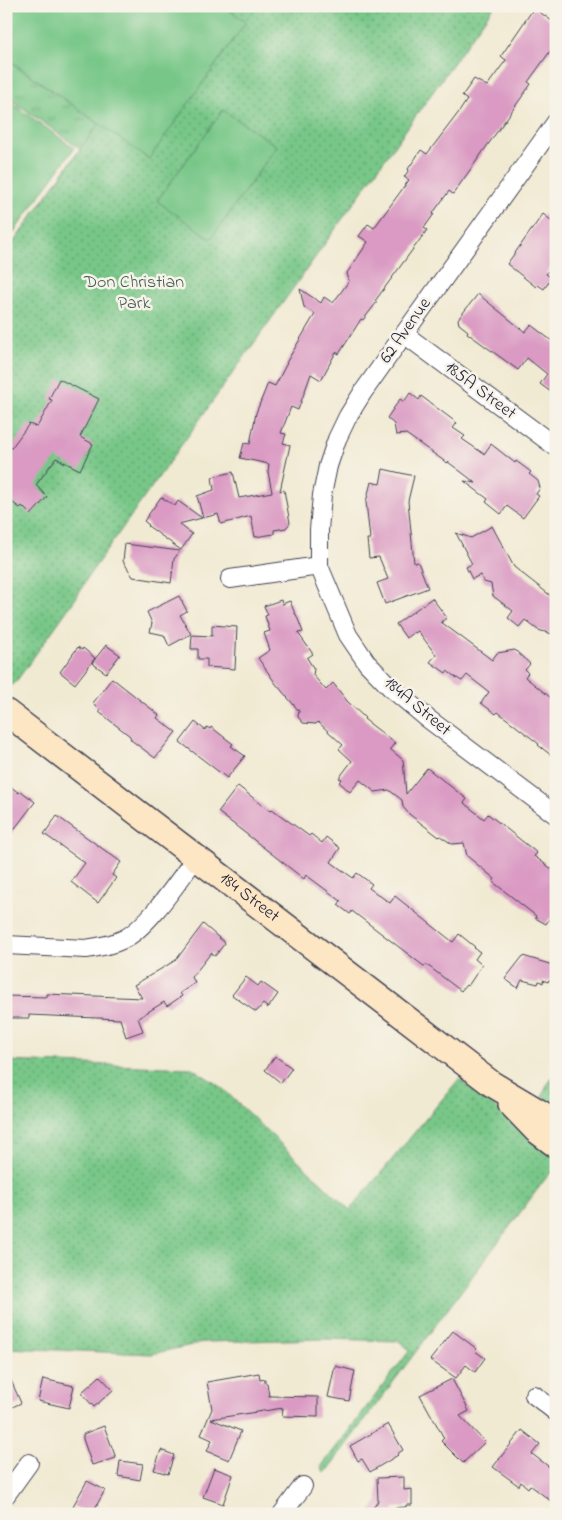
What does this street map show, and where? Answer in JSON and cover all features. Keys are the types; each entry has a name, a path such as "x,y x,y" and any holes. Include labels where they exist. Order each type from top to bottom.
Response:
{"main road":[{"name":"184 Street","path":"6,712 492,1084 556,1122"},
{"name":"184 Street","path":"492,1084 536,1130 556,1145"}],"street":[{"name":"62 Avenue","path":"319,566 319,530 322,495 328,466 337,439 348,416 404,334 556,122"},
{"name":"185A Street","path":"404,334 556,448"},
{"path":"230,579 319,566"},
{"name":"184A Street","path":"319,566 348,635 367,663 391,688 427,718 556,815"},
{"path":"6,945 86,948 99,947 124,939 142,927 196,857"},
{"path":"534,1395 556,1412"},
{"path":"6,1495 29,1463"},
{"path":"282,1514 303,1486"}],"green space":[{"path":"6,6 224,6 246,22 149,159 6,58"},
{"name":"Don Christian Park","path":"183,6 494,6 89,575 76,598 15,683 6,689 6,253"},
{"path":"6,58 149,159 6,253 80,149 6,96"},
{"path":"6,99 74,148 6,243"},
{"path":"223,110 277,146 211,239 157,201"},
{"path":"6,1061 192,1068 221,1087 350,1210 459,1079 556,1155 556,1172 549,1174 325,1473 321,1467 410,1350 399,1341 325,1339 205,1342 152,1354 6,1348"},
{"path":"556,1073 556,1112 541,1100 547,1085"}],"building":[{"path":"534,8 556,24 556,43 528,82 531,84 453,194 449,191 433,213 424,228 427,230 375,301 377,302 363,320 361,319 339,354 336,352 321,380 311,374 298,410 291,407 281,433 286,434 283,443 290,445 280,491 284,490 290,523 286,528 274,530 274,534 255,537 251,516 221,524 218,514 203,518 197,496 214,490 212,477 233,472 239,498 272,492 268,472 269,464 240,458 244,443 250,444 256,413 268,383 275,386 286,363 315,314 304,307 300,289 321,303 324,297 333,303 349,281 347,273 368,242 359,236 368,224 374,228 409,180 404,177 421,150 427,154 459,112 467,100 462,96 474,79 487,86 506,60 501,56"},
{"path":"543,214 556,224 556,261 546,274 552,278 544,289 538,285 536,287 507,264"},
{"path":"478,294 525,332 531,325 556,344 556,386 551,392 540,384 547,374 527,358 518,370 467,333 468,331 459,324 458,319"},
{"path":"59,379 99,399 80,437 93,444 80,470 56,458 36,485 47,497 31,515 22,506 20,508 6,498 6,455 29,424 37,427 52,400 49,399"},
{"path":"410,393 419,400 421,396 457,423 453,428 465,436 462,439 484,454 491,444 515,463 516,461 531,472 529,474 538,481 540,488 536,494 539,496 523,518 507,506 501,514 486,502 488,499 464,481 476,483 406,434 396,435 394,424 387,418 400,399 404,402"},
{"path":"383,469 414,476 408,501 414,563 418,562 428,588 385,604 377,583 388,579 379,557 369,558 367,539 370,539 366,502 371,482 380,484"},
{"path":"161,497 175,506 178,501 202,518 179,524 192,534 181,550 144,521"},
{"path":"492,526 514,567 556,600 556,635 538,630 525,620 519,627 508,618 513,611 493,596 491,584 484,582 480,575 472,579 466,567 472,564 456,533 471,538"},
{"path":"125,544 180,551 174,559 171,583 133,577 123,561"},
{"path":"179,596 187,611 180,615 191,634 169,646 164,635 150,632 152,623 147,612"},
{"path":"432,598 447,618 441,622 492,660 497,653 515,650 530,664 525,670 528,673 525,677 556,702 556,759 498,712 496,714 481,703 489,692 467,675 462,681 430,662 436,655 418,631 406,638 396,624"},
{"path":"281,600 282,604 290,601 296,614 303,632 298,633 313,654 307,658 314,669 313,675 326,690 333,683 364,719 395,743 390,749 403,760 406,794 427,768 467,799 464,803 484,819 488,814 537,853 534,856 556,872 556,921 550,918 546,924 535,918 536,916 493,882 495,879 467,856 464,843 452,844 439,837 409,814 403,807 402,800 389,790 375,792 360,780 350,792 339,782 342,779 339,778 352,761 339,749 343,745 318,722 316,724 303,723 298,717 299,711 276,684 258,658 270,650 264,633 270,631 265,616 268,615 264,606"},
{"path":"212,625 237,627 235,669 207,667 207,659 198,659 198,649 191,649 192,635 212,636"},
{"path":"106,645 120,655 106,673 92,663"},
{"path":"78,647 82,650 83,648 95,658 75,684 60,672"},
{"path":"112,678 159,715 157,718 176,732 155,758 99,712 100,710 93,703"},
{"path":"195,722 205,730 207,727 210,729 211,727 245,756 227,778 180,742"},
{"path":"6,783 19,793 21,791 35,802 6,840"},
{"path":"238,786 270,811 272,809 309,836 311,834 322,843 326,837 340,848 331,862 353,878 357,873 372,884 369,888 390,903 395,896 453,942 459,934 475,947 480,952 475,959 482,965 468,986 466,985 461,991 427,965 425,967 352,911 350,914 338,905 341,901 306,875 304,879 218,812"},
{"path":"57,816 121,862 112,875 116,878 98,903 71,882 85,863 44,834"},
{"path":"203,924 225,943 215,956 211,953 192,977 195,983 180,993 182,996 167,1006 164,1002 138,1018 143,1031 126,1037 120,1019 29,1015 29,1018 6,1018 6,996 47,997 47,994 142,998 134,985 176,960"},
{"path":"523,956 556,966 556,980 549,980 548,982 543,980 543,983 539,981 538,984 522,980 518,988 505,979"},
{"path":"246,977 258,986 261,982 278,994 268,1008 263,1004 256,1012 232,995"},
{"path":"275,1056 292,1068 281,1083 265,1070"},
{"path":"453,1331 477,1349 475,1351 485,1358 475,1372 466,1365 456,1378 430,1360"},
{"path":"335,1366 355,1371 349,1401 328,1397"},
{"path":"6,1369 21,1403 6,1410"},
{"path":"259,1373 260,1380 265,1379 265,1383 267,1383 269,1396 318,1397 318,1417 282,1416 283,1408 211,1419 241,1431 229,1460 207,1451 212,1440 201,1435 212,1409 207,1382"},
{"path":"100,1376 113,1390 94,1407 81,1393"},
{"path":"43,1379 74,1386 69,1408 38,1401"},
{"path":"452,1379 469,1411 460,1416 485,1442 463,1463 441,1441 444,1438 420,1395"},
{"path":"388,1424 403,1450 370,1472 362,1459 358,1461 350,1446"},
{"path":"104,1426 116,1458 92,1465 83,1434"},
{"path":"522,1430 540,1444 532,1454 556,1472 556,1505 530,1485 528,1488 521,1482 519,1486 493,1467"},
{"path":"161,1450 174,1455 168,1474 154,1470"},
{"path":"120,1461 143,1464 140,1480 118,1476"},
{"path":"214,1468 233,1475 223,1504 203,1497"},
{"path":"404,1477 404,1490 412,1489 412,1505 394,1508 395,1512 369,1514 378,1501 377,1478"},
{"path":"87,1481 105,1490 92,1514 88,1514 73,1506"}]}
